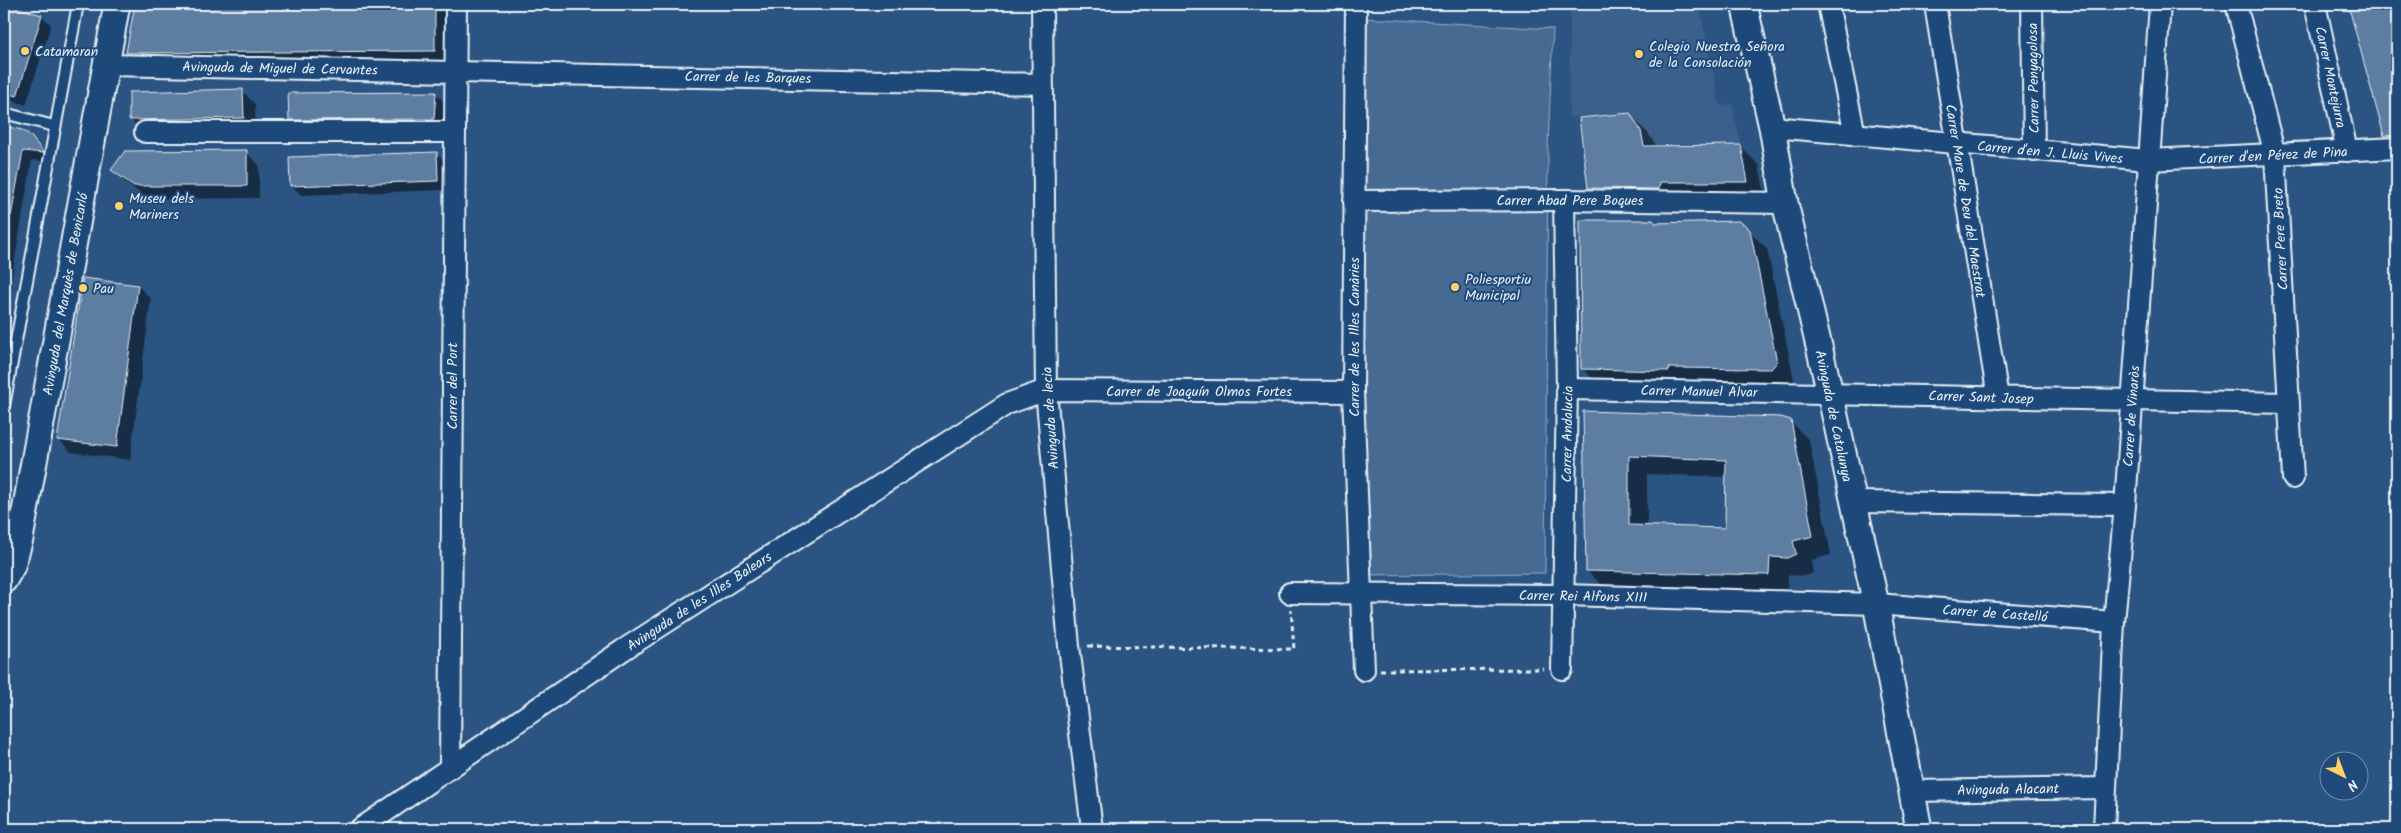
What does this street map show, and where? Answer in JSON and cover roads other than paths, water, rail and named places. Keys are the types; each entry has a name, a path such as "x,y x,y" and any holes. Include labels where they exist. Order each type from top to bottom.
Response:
{"street":[{"name":"Avinguda del Marquès de Benicarló","path":"4,580 12,566 20,539 117,4"},
{"name":"Carrer del Port","path":"450,768 453,132 456,4"},
{"name":"Avinguda de lecia","path":"1042,4 1046,390 1070,646 1092,829"},
{"name":"Carrer de les Illes Canàries","path":"1356,4 1352,392 1364,670"},
{"name":"Avinguda de Catalunya","path":"1744,4 1772,127 1785,203 1830,394 1876,604 1919,829"},
{"path":"1828,4 1855,135"},
{"name":"Carrer Mare de Deu del Maestrat","path":"1935,4 1998,398"},
{"name":"Carrer Penyagolosa","path":"2032,4 2034,152"},
{"name":"Carrer de Vinaròs","path":"2104,829 2114,622 2125,504 2160,4"},
{"name":"Carrer Pere Breto","path":"2236,4 2275,155 2293,478"},
{"name":"Carrer Montejurra","path":"2315,4 2347,151"},
{"name":"Avinguda de Miguel de Cervantes","path":"107,65 454,70"},
{"name":"Carrer de les Barques","path":"454,70 1042,84"},
{"name":"Carrer d'en J. Lluis Vives","path":"1772,127 2034,152 2148,160"},
{"path":"145,132 453,132"},
{"name":"Carrer d'en Pérez de Pina","path":"2148,160 2397,148"},
{"name":"Carrer Abad Pere Boques","path":"1354,201 1564,200 1785,203"},
{"name":"Carrer Andalucia","path":"1562,669 1565,595 1567,389 1564,200"},
{"name":"Carrer Manuel Alvar","path":"1567,389 1830,394"},
{"name":"Carrer de Joaquín Olmos Fortes","path":"1046,390 1352,392"},
{"name":"Avinguda de les Illes Balears","path":"360,829 623,650 1006,404 1046,390"},
{"name":"Carrer Sant Josep","path":"1830,394 2289,404"},
{"path":"1854,502 2125,504"},
{"name":"Carrer Rei Alfons XIII","path":"1290,594 1565,595 1876,604"},
{"name":"Carrer de Castelló","path":"1876,604 2114,622"},
{"name":"Avinguda Alacant","path":"1911,791 2105,788"}],"lane":[{"path":"4,406 32,258 54,126 78,4"},
{"path":"4,113 54,126"}],"place":[{"name":"Catamaran","path":"25,51"},
{"name":"Colegio Nuestra Señora de la Consolación","path":"1639,54"},
{"name":"Museu dels Mariners","path":"119,206"},
{"name":"Poliesportiu Municipal","path":"1455,287"},
{"name":"Pau","path":"83,288"}]}
